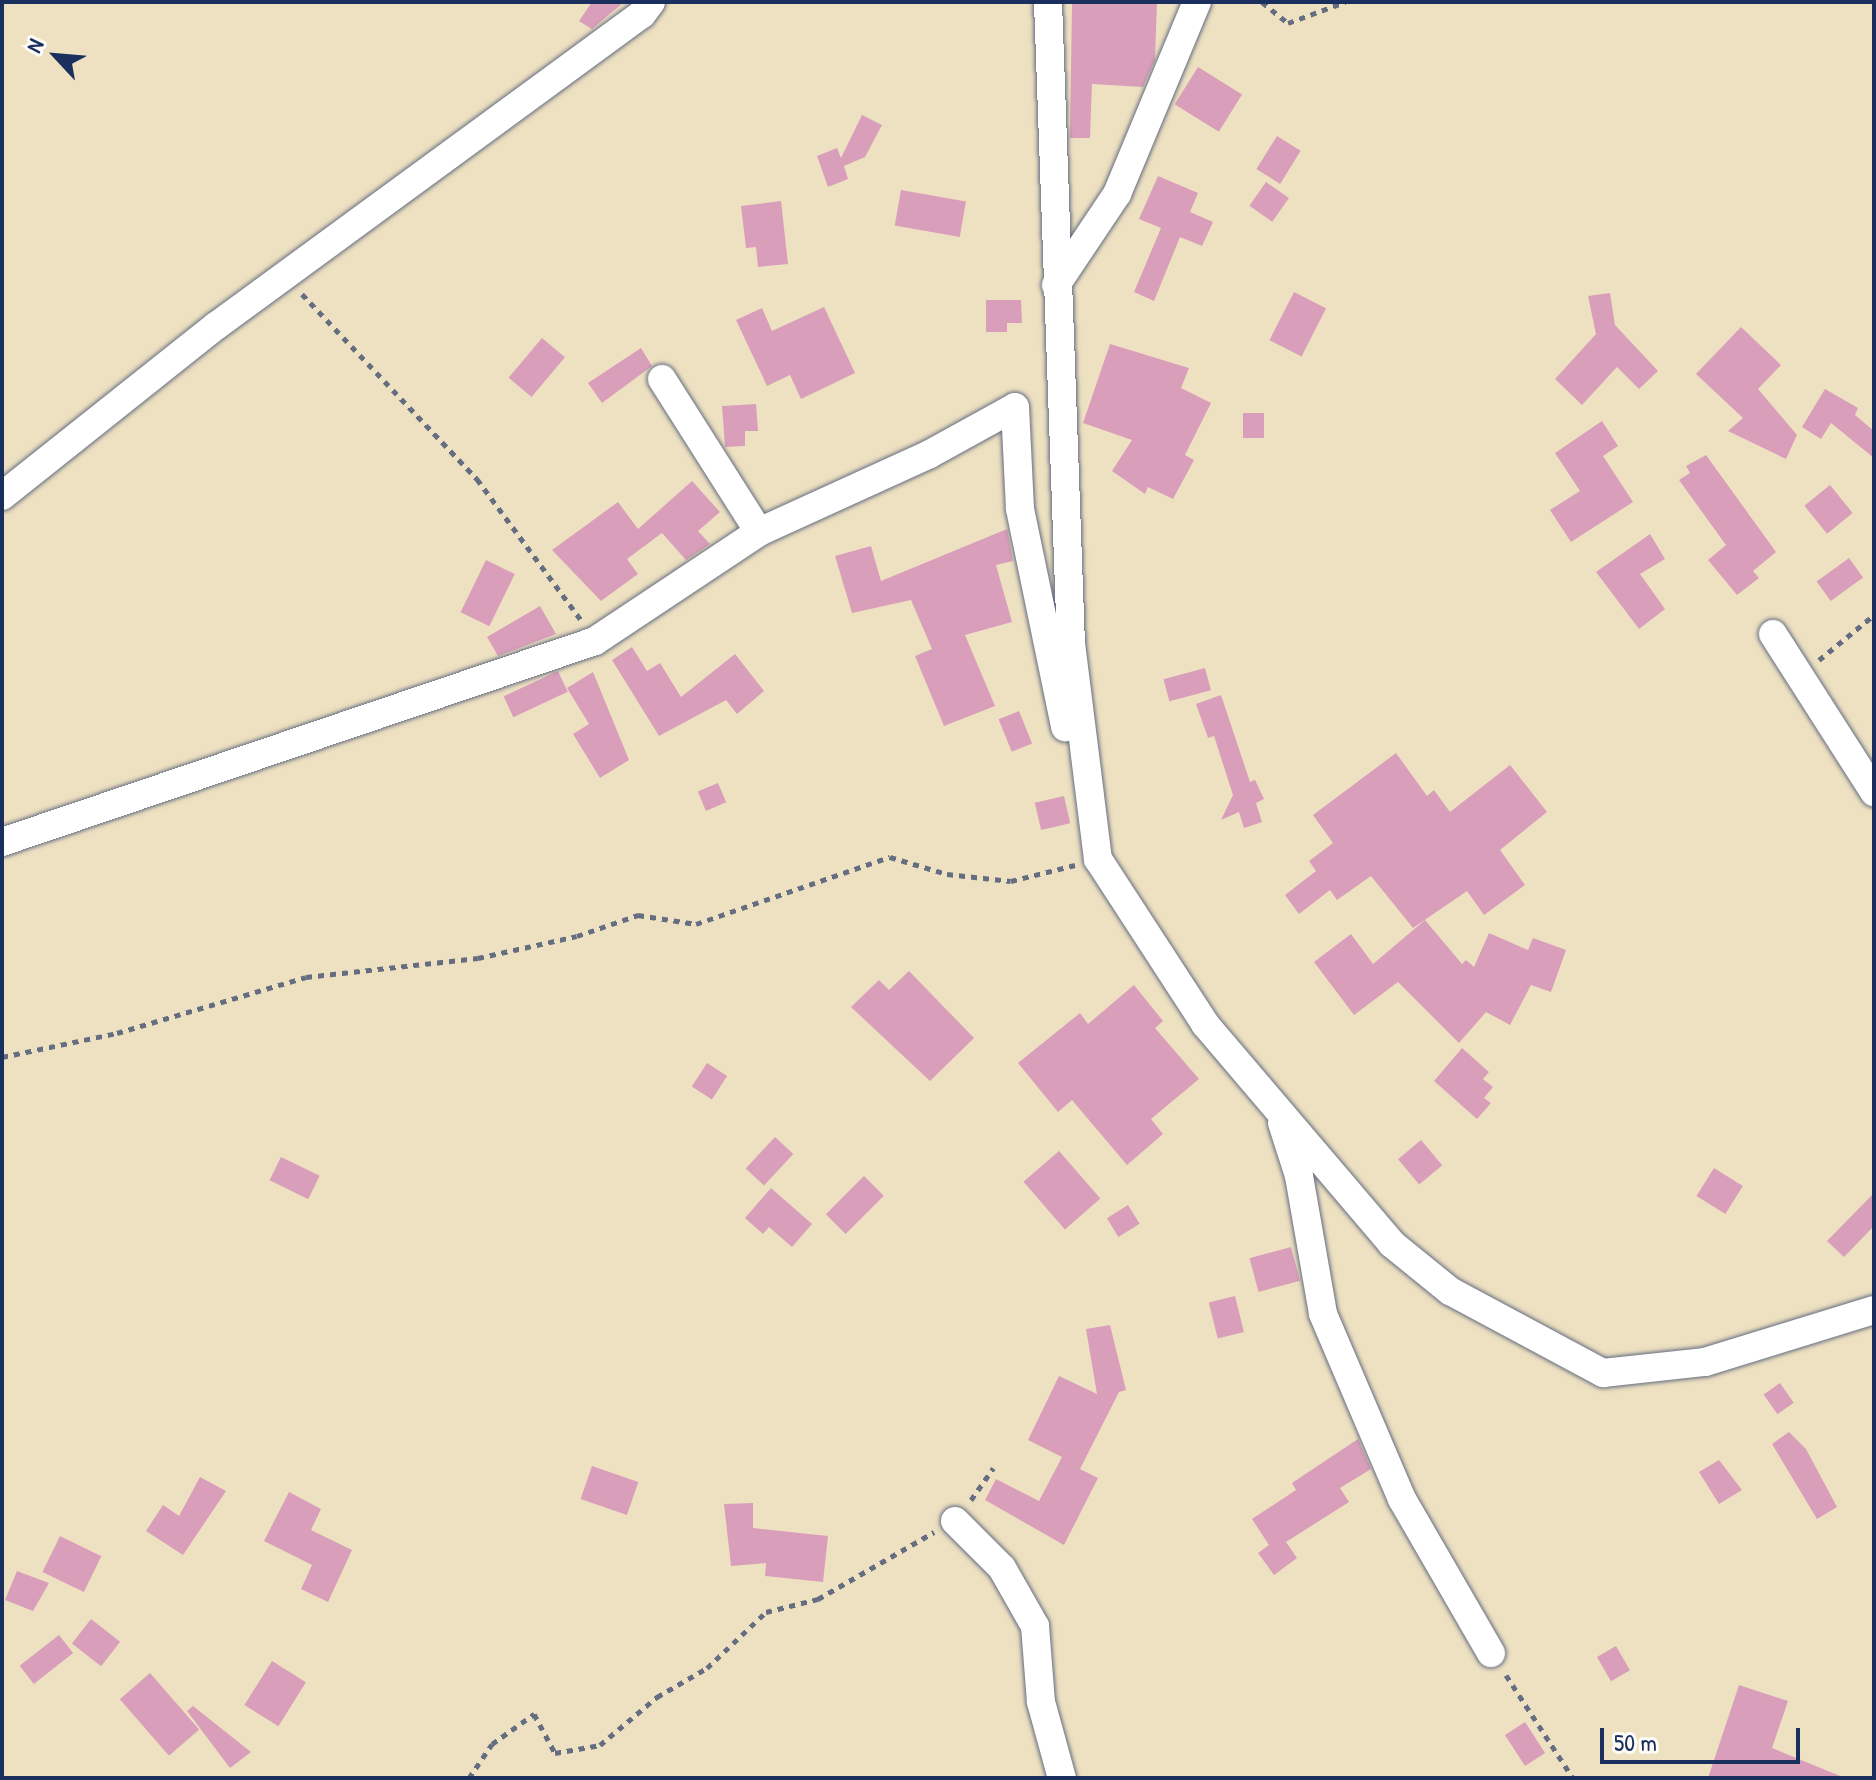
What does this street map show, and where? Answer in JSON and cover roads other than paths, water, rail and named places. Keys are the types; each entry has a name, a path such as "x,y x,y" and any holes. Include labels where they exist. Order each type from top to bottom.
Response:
{"street":[{"path":"2,496 286,275 642,14 651,2"},
{"path":"1048,2 1071,643 1098,859 1205,1024 1392,1244 1450,1291 1603,1373 1705,1362 1874,1310"},
{"path":"1056,285 1117,194 1197,2"},
{"path":"662,379 759,532"},
{"path":"2,842 595,641 759,532 928,455 1015,407 1020,509 1066,733 1091,791"},
{"path":"1773,634 1874,792"},
{"path":"1278,1109 1299,1176 1323,1314 1402,1499 1491,1653"},
{"path":"955,1521 1002,1568 1035,1626 1041,1702 1062,1778"}]}
